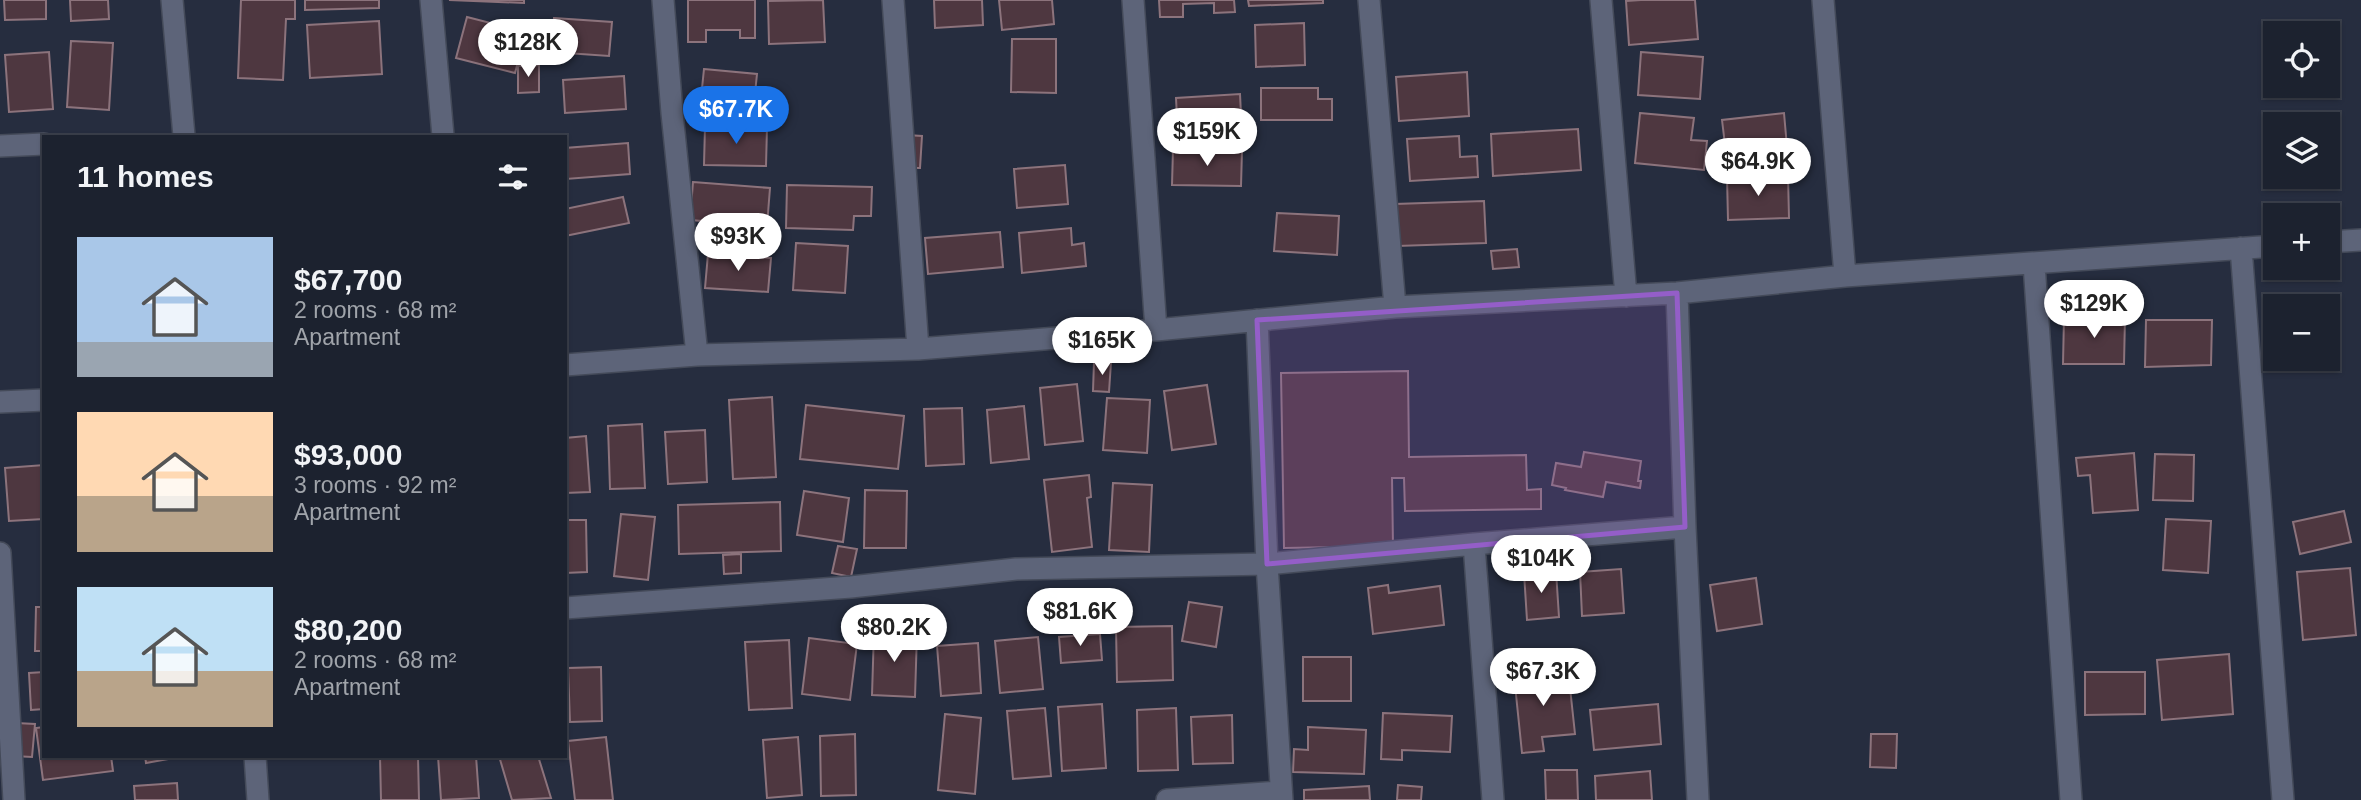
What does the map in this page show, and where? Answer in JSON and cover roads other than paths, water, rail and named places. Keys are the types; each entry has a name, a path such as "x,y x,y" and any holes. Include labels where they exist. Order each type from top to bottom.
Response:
{"street":[{"path":"172,0 184,135"},
{"path":"431,0 443,135"},
{"path":"663,0 697,355"},
{"path":"893,0 918,349"},
{"path":"1133,0 1156,330"},
{"path":"1369,0 1395,307"},
{"path":"1601,0 1626,296"},
{"path":"1824,0 1845,276"},
{"path":"0,146 42,144"},
{"path":"2340,241 2361,240"},
{"path":"567,365 697,355 918,349 1395,307 1676,293 1845,276 2263,247"},
{"path":"2241,248 2283,800"},
{"path":"2034,264 2071,800"},
{"path":"1676,293 1698,800"},
{"path":"1167,800 1281,796 1266,564 1257,320"},
{"path":"0,402 42,400"},
{"path":"567,608 851,587 1016,569 1266,564 1685,527"},
{"path":"1474,544 1493,800"},
{"path":"0,553 14,800"},
{"path":"255,758 258,800"}]}
